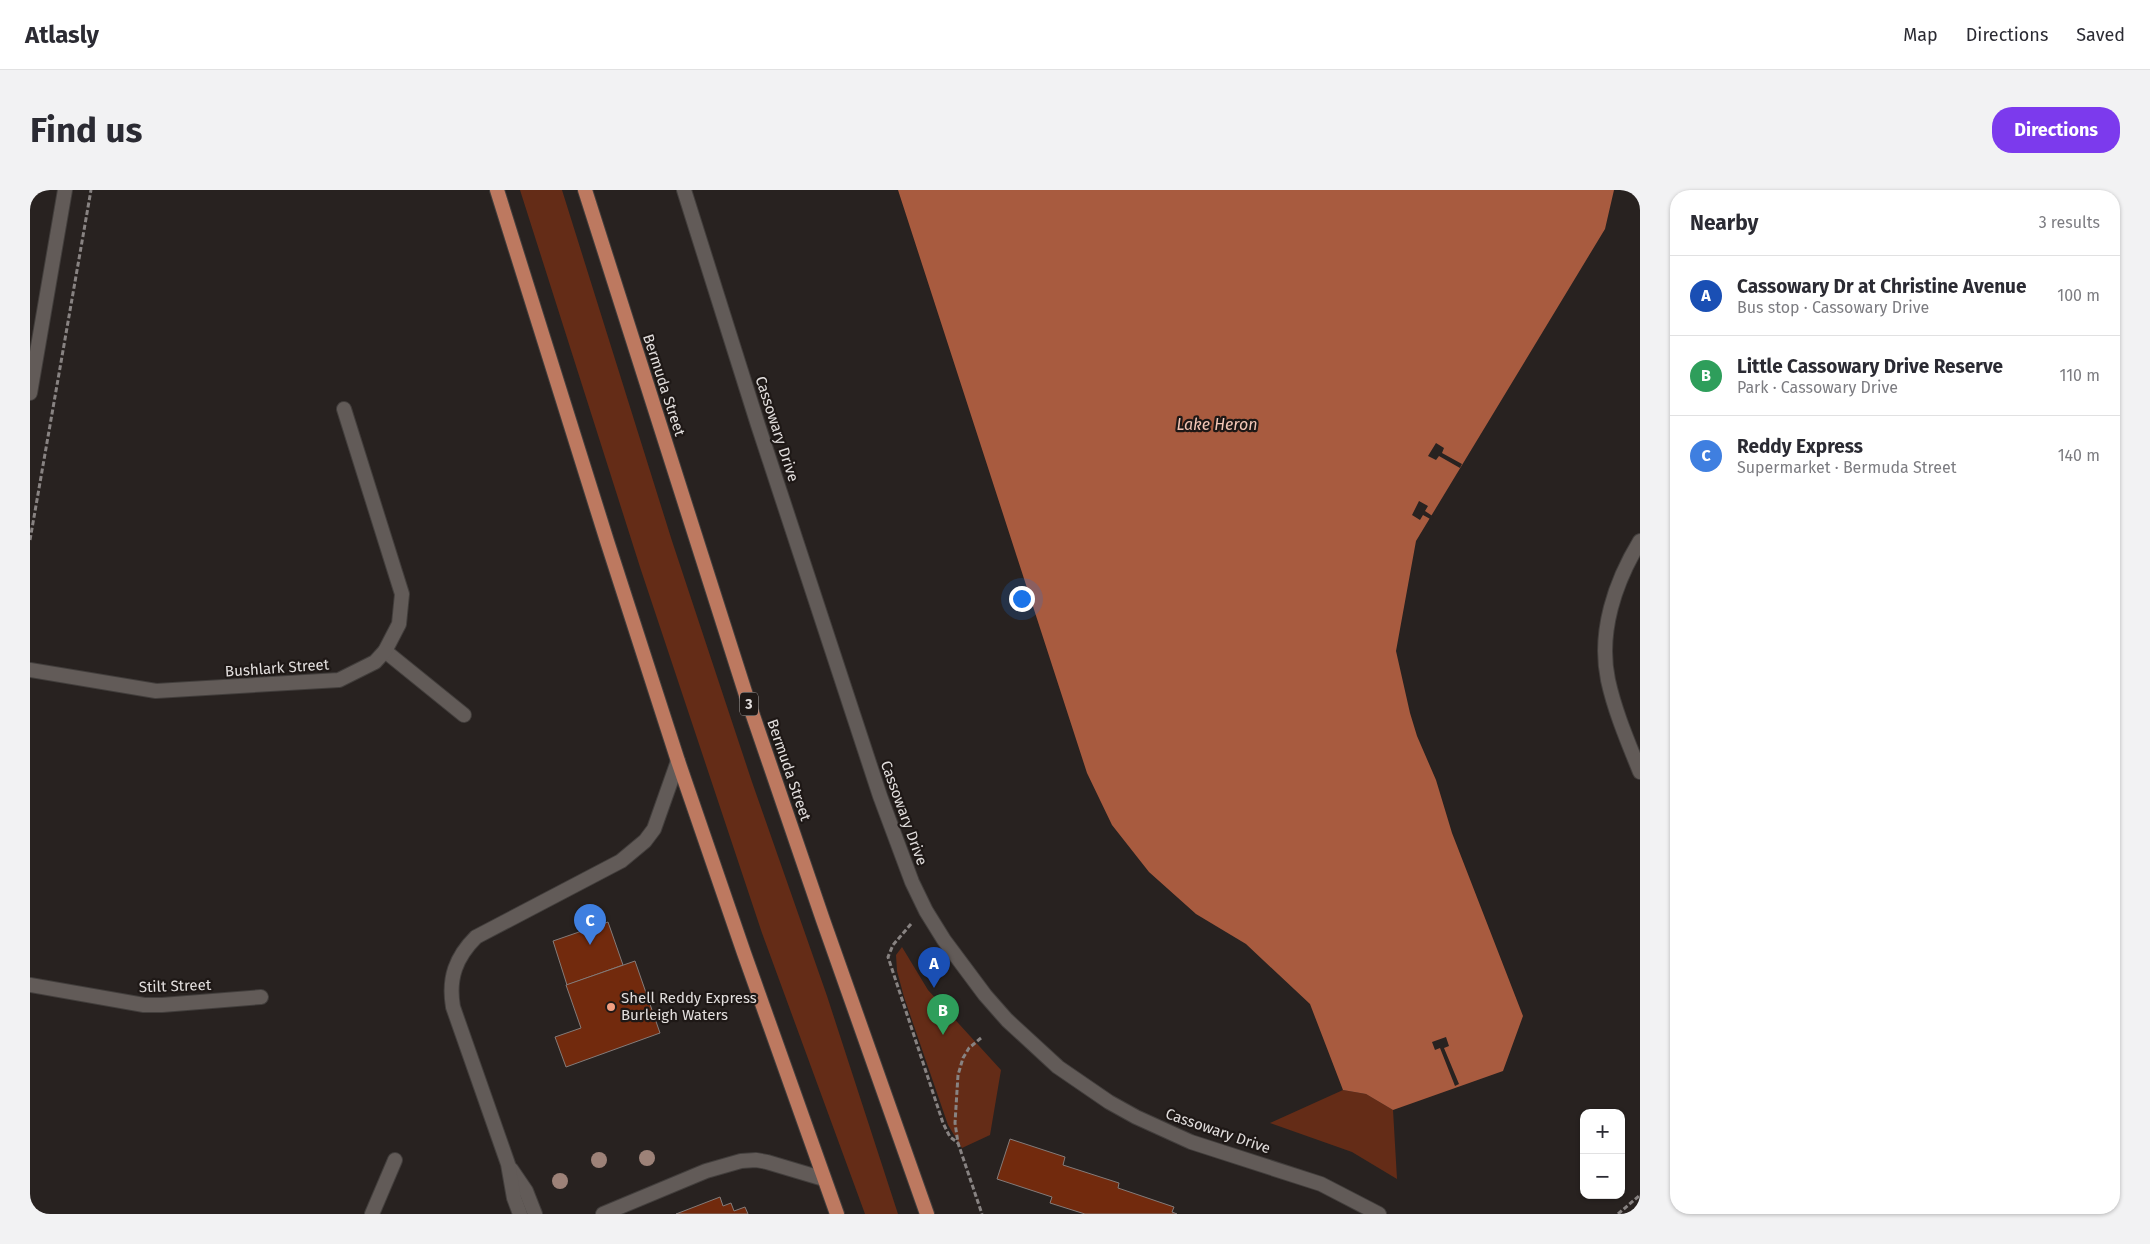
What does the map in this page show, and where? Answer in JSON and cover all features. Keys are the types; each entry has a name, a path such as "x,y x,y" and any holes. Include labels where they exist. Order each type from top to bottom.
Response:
{"main road":[{"path":"498,190 607,541 678,761 837,1214"},
{"name":"Bermuda Street","path":"585,190 750,705 822,920 927,1214"}],"street":[{"path":"30,393 65,190"},
{"name":"Cassowary Drive","path":"684,190 758,425 880,796 905,864 926,911 965,970 1007,1020 1058,1067 1109,1102 1136,1117 1191,1142 1321,1184 1379,1214"},
{"name":"Bushlark Street","path":"30,670 156,691 339,680 376,662 385,651 399,624 402,594 344,409"},
{"path":"1640,541 1619,580 1608,612 1606,645 1608,678 1612,698 1640,772"},
{"path":"385,651 464,715"},
{"path":"520,1214 514,1198 508,1164 453,1007 450,993 451,979 456,962 464,949 476,937 621,861 636,850 654,829 678,761"},
{"name":"Stilt Street","path":"30,986 144,1005 261,997"},
{"path":"372,1214 395,1160"},
{"path":"603,1214 690,1178 741,1161 756,1160 767,1162 824,1179"},
{"path":"508,1164 526,1191 535,1214"}],"path":[{"path":"30,540 91,190"},
{"path":"926,911 892,945 888,957 943,1123 950,1136 958,1143"},
{"path":"981,1038 969,1048 963,1058 958,1075 954,1123 958,1143 982,1214"},
{"path":"1618,1214 1640,1195"}],"shaded area":[{"path":"520,190 562,190 672,541 752,782 827,996 898,1214 865,1214 762,933 640,567"},
{"path":"902,947 928,990 1001,1070 990,1135 962,1148 948,1125 904,997 897,971 896,955"},
{"path":"1343,1090 1366,1094 1393,1110 1397,1179 1352,1152 1270,1123"}],"water":[{"name":"Lake Heron","path":"898,190 1614,190 1605,229 1416,541 1396,651 1417,736 1436,780 1452,833 1523,1016 1503,1071 1393,1110 1366,1094 1343,1090 1310,1004 1246,944 1196,914 1149,872 1112,825 1087,773"}],"pier":[{"path":"1436,443 1444,448 1442,453 1462,464 1460,468 1439,456 1436,460 1428,456"},
{"path":"1419,501 1428,506 1425,511 1434,517 1432,520 1423,515 1420,520 1412,515"},
{"path":"1446,1037 1449,1046 1444,1048 1459,1084 1455,1086 1440,1048 1435,1050 1432,1042"}],"building":[{"path":"608,922 623,965 567,985 553,941"},
{"path":"635,961 660,1033 566,1067 555,1037 581,1028 566,985"},
{"path":"1010,1139 1065,1157 1063,1165 1119,1183 1118,1188 1174,1207 1172,1212 1177,1214 1085,1214 1050,1203 1052,1197 997,1179"},
{"path":"720,1197 723,1206 731,1203 734,1211 745,1207 748,1214 676,1214"}],"place":[{"name":"Reddy Express","path":"590,945"},
{"name":"Cassowary Dr at Christine Avenue","path":"934,988"},
{"name":"Shell Reddy Express Burleigh Waters","path":"611,1007"},
{"name":"Little Cassowary Drive Reserve","path":"943,1035"}]}
